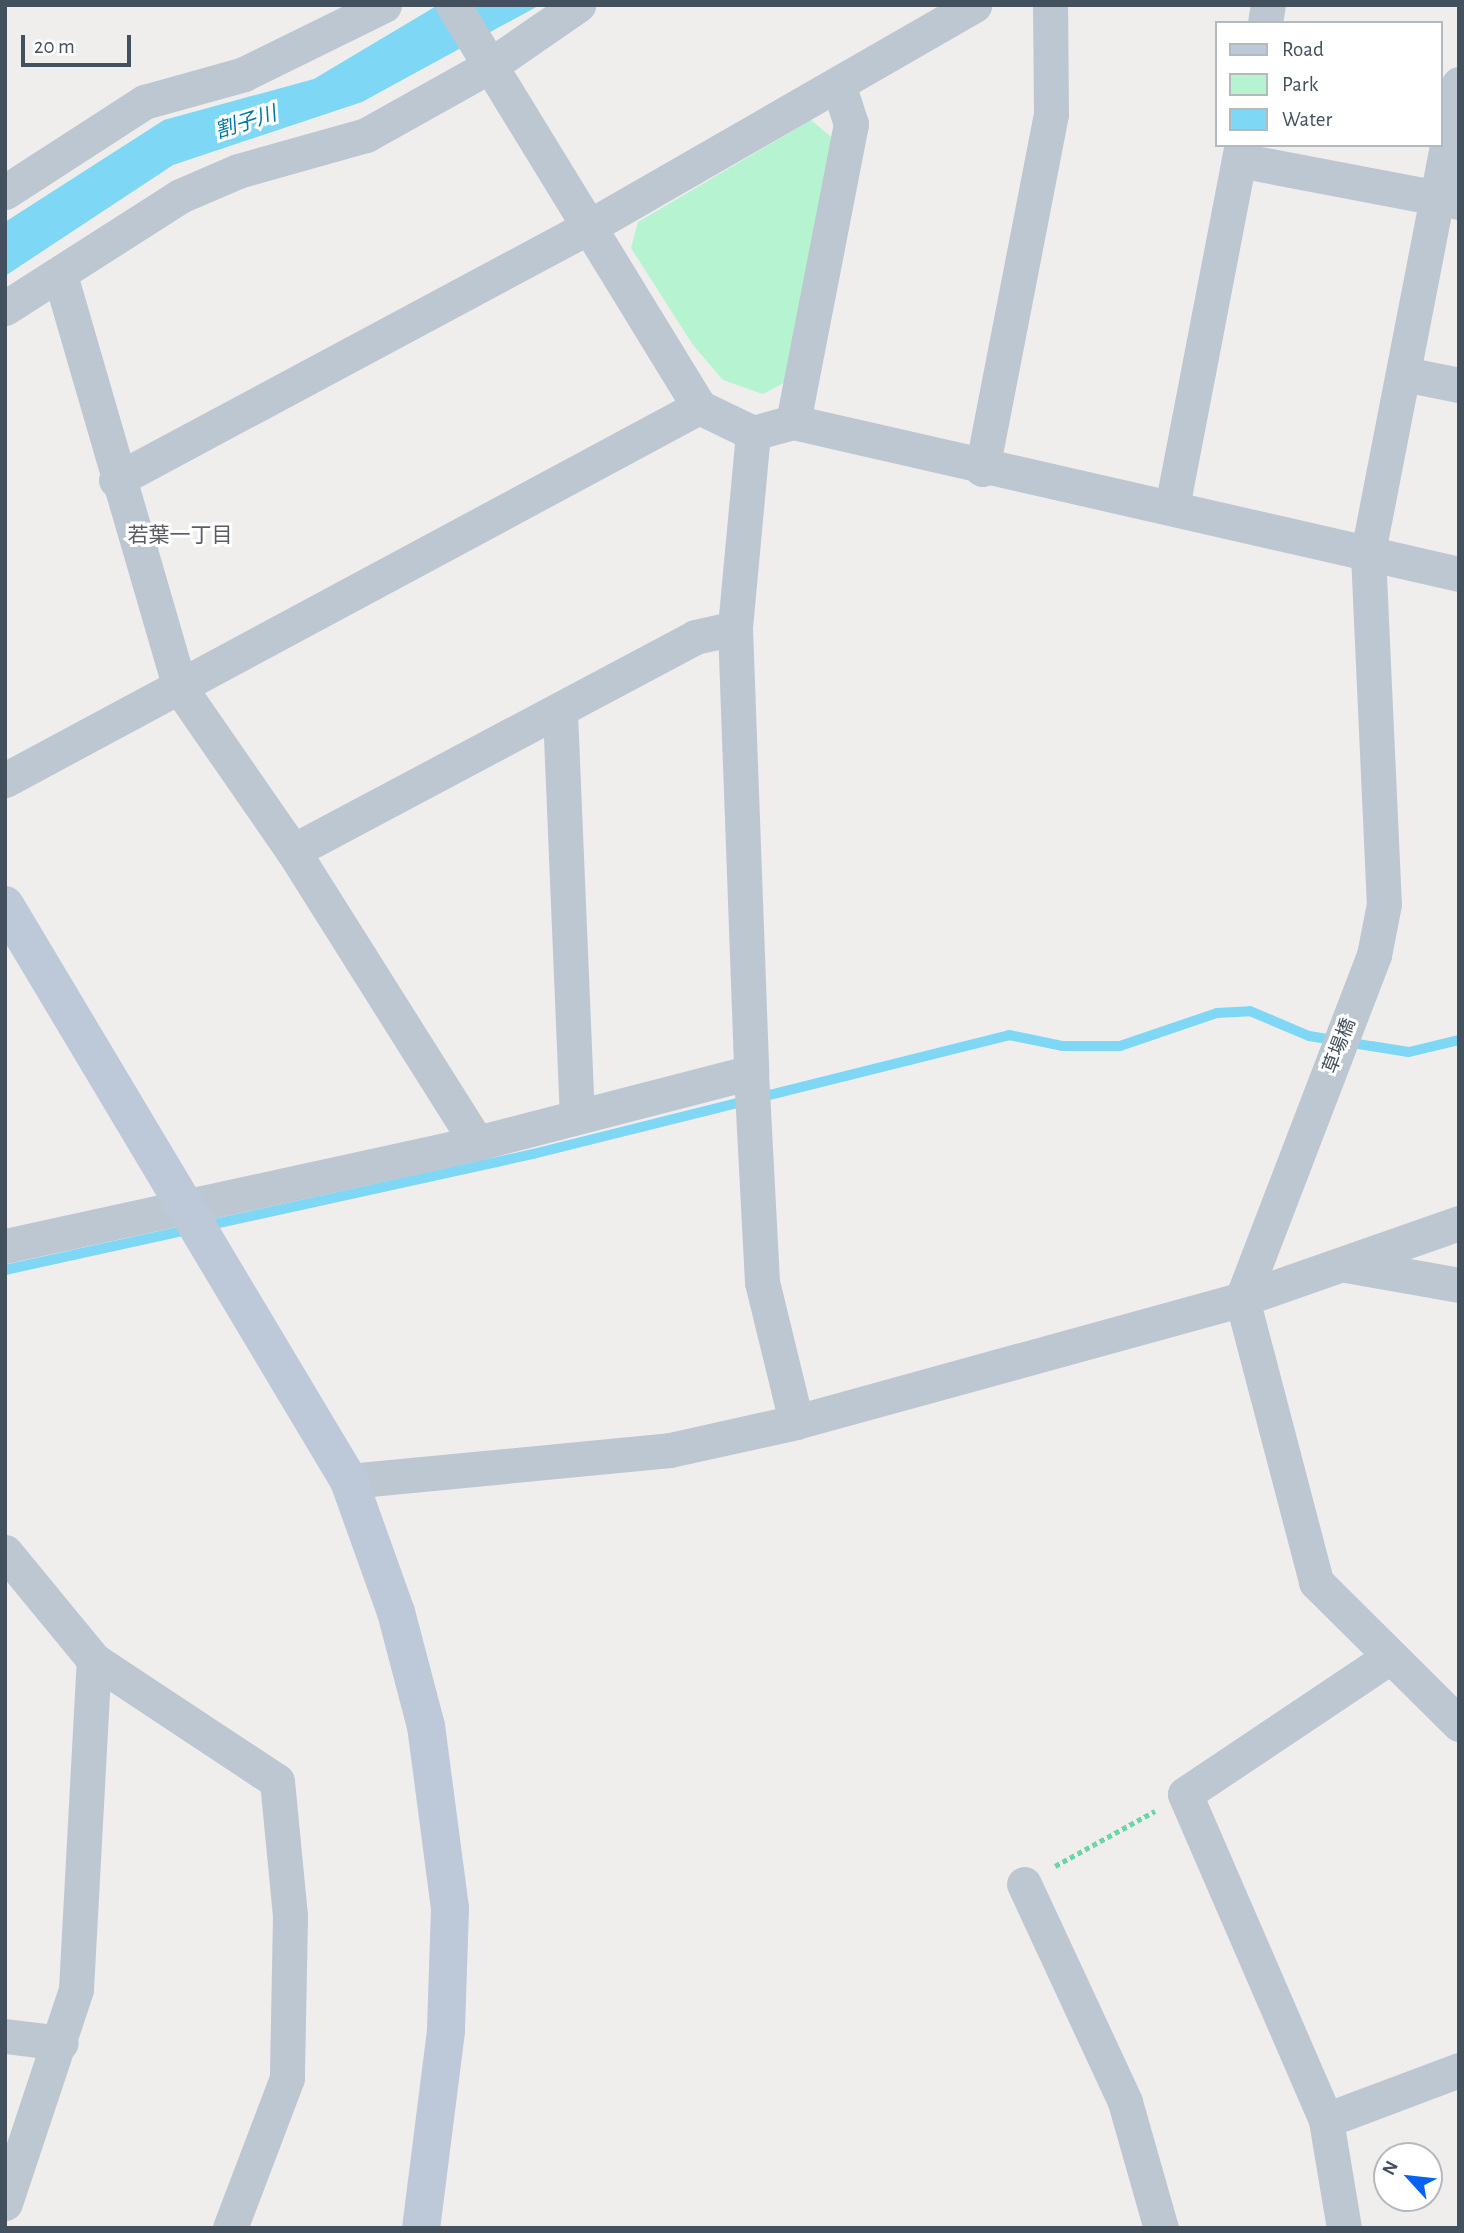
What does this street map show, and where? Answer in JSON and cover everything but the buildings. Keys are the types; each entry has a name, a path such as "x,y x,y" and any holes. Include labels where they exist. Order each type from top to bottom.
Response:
{"street":[{"path":"5,192 144,102 244,74 384,5"},
{"path":"453,5 592,225 699,407 753,433 793,422 982,469 1172,507 1459,574"},
{"path":"5,308 180,196 238,171 366,135 491,65 578,5"},
{"path":"117,480 592,225 974,5"},
{"path":"982,469 1051,114 1050,5"},
{"path":"793,422 851,124 838,84"},
{"name":"草場橋","path":"1242,1299 1355,1006 1384,904 1368,554 1404,374 1447,200 1459,84"},
{"path":"1172,507 1240,153 1447,200"},
{"path":"60,275 117,480 180,688 293,851 477,1143"},
{"path":"1404,374 1459,385"},
{"path":"5,780 699,407"},
{"path":"753,433 735,628 753,1120 762,1282 796,1422"},
{"path":"293,851 560,713 695,637 735,628"},
{"path":"560,713 577,1117"},
{"path":"5,905 348,1481 396,1612 426,1726 450,1908 446,2031 421,2228"},
{"path":"5,1246 477,1143 751,1072"},
{"path":"348,1481 670,1450 796,1422 1242,1299 1459,1223"},
{"path":"1342,1264 1459,1285"},
{"path":"1242,1299 1316,1581 1459,1724"},
{"path":"5,1552 94,1660 277,1781 290,1916 287,2078 230,2228"},
{"path":"1344,2228 1326,2120 1185,1794 1390,1657"},
{"path":"5,2203 61,2043 76,1989 94,1660"},
{"path":"1024,1884 1125,2102 1161,2228"},
{"path":"5,2036 61,2043"},
{"path":"1326,2120 1459,2070"}],"path":[{"path":"1024,1884 1185,1794"}],"green space":[{"path":"811,120 836,141 791,379 763,394 723,380 693,345 631,248 638,222"}],"water":[{"name":"割子川","path":"438,5 540,5 362,102 173,165 5,276 5,222 164,120 314,79"}],"waterway":[{"path":"5,1270 533,1154 1009,1035 1062,1046 1120,1046 1217,1013 1250,1011 1309,1036 1409,1052 1459,1040"}],"district":[{"name":"若葉一丁目","path":"180,536"}]}
